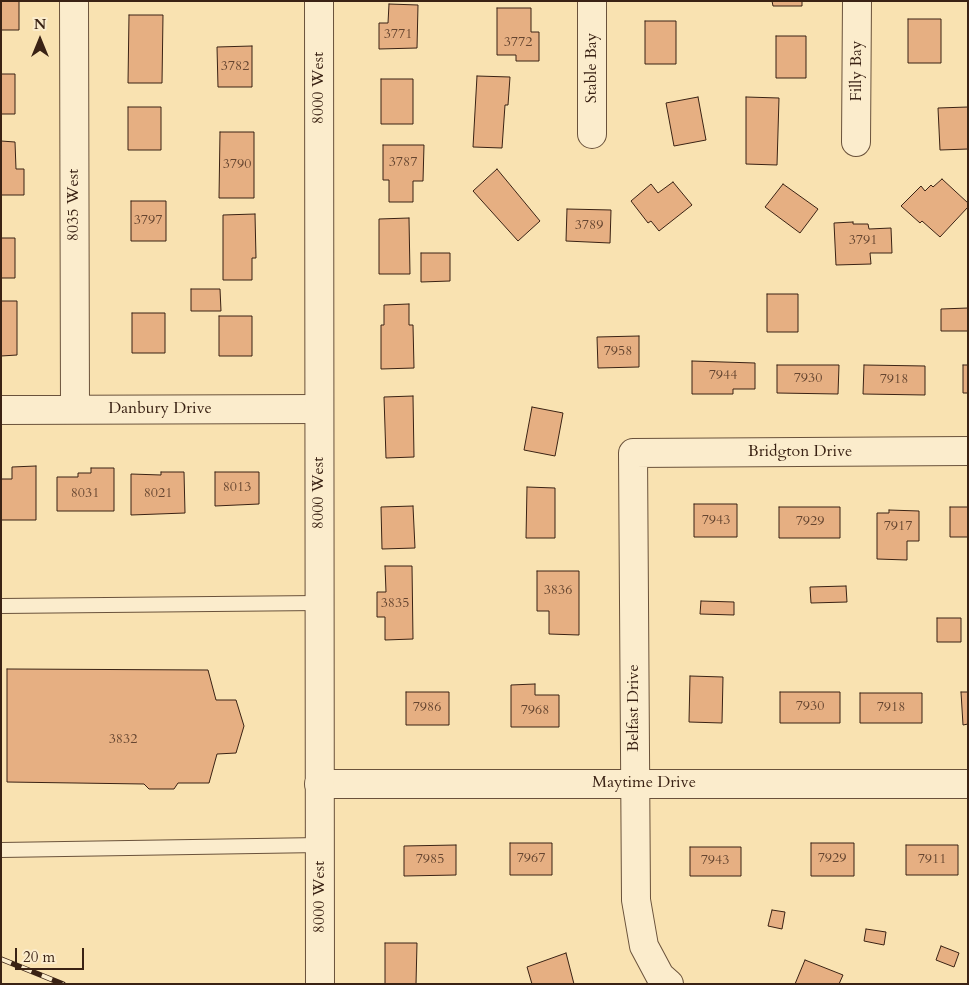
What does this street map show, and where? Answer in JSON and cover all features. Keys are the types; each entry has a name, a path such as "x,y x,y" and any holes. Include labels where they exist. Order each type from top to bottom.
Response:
{"street":[{"name":"8035 West","path":"74,1 74,409"},
{"name":"8000 West","path":"319,1 320,984"},
{"name":"Stable Bay","path":"592,1 592,134"},
{"name":"Filly Bay","path":"856,142 857,1"},
{"name":"Danbury Drive","path":"1,410 319,409"},
{"name":"Bridgton Drive","path":"633,453 968,451"},
{"name":"Belfast Drive","path":"633,453 636,900 644,946 660,976 669,984"},
{"name":"Maytime Drive","path":"319,784 968,784"}],"lane":[{"path":"1,606 319,603"},
{"path":"1,850 320,845"}],"building":[{"path":"1,1 19,1 19,30 1,30"},
{"path":"772,1 802,1 802,6 773,6"},
{"path":"389,4 418,5 417,48 379,49 379,23 388,23"},
{"path":"497,8 531,8 531,32 539,32 539,61 516,61 516,55 497,55"},
{"path":"129,15 163,15 162,83 128,83"},
{"path":"908,19 941,19 941,63 908,63"},
{"path":"645,21 676,21 676,64 645,64"},
{"path":"776,36 806,36 806,78 776,78"},
{"path":"252,46 252,87 218,87 217,47"},
{"path":"1,74 15,74 15,114 1,114"},
{"path":"477,76 510,77 508,105 505,105 502,148 473,147"},
{"path":"381,79 413,79 413,124 381,124"},
{"path":"698,97 706,140 674,146 666,103"},
{"path":"746,97 779,98 777,165 746,164"},
{"path":"128,107 161,107 161,150 128,150"},
{"path":"968,107 968,149 940,150 938,108"},
{"path":"220,132 254,132 254,198 219,198"},
{"path":"1,141 15,142 16,169 24,169 24,195 1,195"},
{"path":"383,145 424,145 423,181 413,181 413,202 389,202 389,180 383,180"},
{"path":"497,169 540,221 518,241 473,191"},
{"path":"942,179 968,203 968,207 940,237 901,206 921,186 925,191"},
{"path":"673,182 692,205 659,231 651,221 648,223 631,201 651,184 658,193"},
{"path":"783,184 818,209 800,233 765,207"},
{"path":"131,201 166,201 166,241 131,241"},
{"path":"567,209 611,210 610,243 566,241"},
{"path":"255,214 256,258 252,258 252,280 223,280 223,215"},
{"path":"409,218 410,274 379,274 379,219"},
{"path":"853,222 853,224 868,224 869,229 891,228 892,253 870,253 871,264 836,265 834,223"},
{"path":"1,238 15,238 15,278 1,278"},
{"path":"421,253 450,253 450,281 421,282"},
{"path":"191,289 220,289 221,311 191,311"},
{"path":"767,294 798,294 798,332 767,332"},
{"path":"1,301 17,301 17,355 1,356"},
{"path":"409,304 409,325 413,325 414,368 381,369 381,325 384,325 384,305"},
{"path":"968,308 968,331 941,331 941,309"},
{"path":"132,313 165,313 165,353 132,353"},
{"path":"219,316 252,316 252,356 219,356"},
{"path":"639,336 639,367 598,368 597,337"},
{"path":"692,361 755,363 755,389 733,389 733,394 692,394"},
{"path":"777,365 839,365 838,394 777,393"},
{"path":"864,365 925,366 925,395 863,394"},
{"path":"963,365 968,365 968,393 963,393"},
{"path":"413,396 414,457 386,458 384,397"},
{"path":"532,407 563,413 555,456 524,450"},
{"path":"36,466 36,520 1,520 1,479 12,479 12,467"},
{"path":"91,468 114,468 114,511 57,511 57,477 78,477 78,473 91,473"},
{"path":"161,472 184,472 185,513 131,515 131,474 161,475"},
{"path":"215,472 259,472 259,504 215,506"},
{"path":"527,487 555,488 555,538 526,538"},
{"path":"694,504 737,504 737,537 694,537"},
{"path":"413,506 415,548 382,549 381,507"},
{"path":"779,507 840,507 840,538 779,538"},
{"path":"950,507 968,507 968,537 950,537"},
{"path":"889,510 919,511 919,541 907,541 907,560 877,559 877,513 889,513"},
{"path":"385,566 412,566 413,639 385,640 385,617 377,617 377,592 386,592"},
{"path":"537,571 579,571 579,635 549,634 549,611 537,611"},
{"path":"846,586 847,602 811,603 810,587"},
{"path":"701,601 734,602 734,615 700,614"},
{"path":"937,618 961,618 961,642 937,642"},
{"path":"7,669 208,670 216,700 236,700 244,726 236,753 217,754 209,783 178,783 174,789 149,789 144,784 7,782"},
{"path":"690,676 723,677 722,723 689,722"},
{"path":"535,684 535,695 559,695 559,727 511,727 511,685"},
{"path":"406,692 449,692 449,725 406,725"},
{"path":"780,692 840,692 840,723 780,723"},
{"path":"961,692 968,692 968,724 963,725"},
{"path":"860,693 922,693 922,723 860,723"},
{"path":"510,843 552,843 552,875 510,875"},
{"path":"811,843 854,843 854,876 811,876"},
{"path":"456,845 456,875 404,876 404,846"},
{"path":"906,845 958,845 958,875 906,875"},
{"path":"690,847 741,847 741,876 690,876"},
{"path":"772,910 785,912 782,929 768,926"},
{"path":"866,929 886,932 884,945 864,941"},
{"path":"385,943 417,943 416,984 385,984"},
{"path":"941,946 959,953 954,967 936,960"},
{"path":"566,953 574,984 532,984 527,967"},
{"path":"805,960 843,975 839,984 795,984"}],"railway":[{"path":"1,959 63,984"}]}
